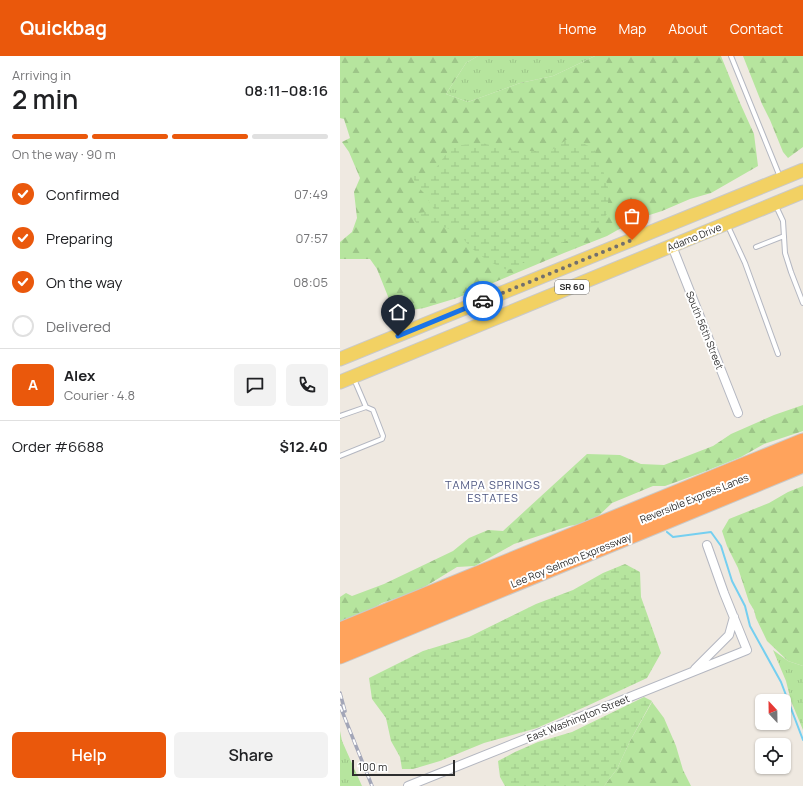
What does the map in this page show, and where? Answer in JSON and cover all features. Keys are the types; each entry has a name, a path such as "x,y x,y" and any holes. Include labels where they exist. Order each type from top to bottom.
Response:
{"highway":[{"path":"340,630 803,441"},
{"name":"Reversible Express Lanes","path":"340,642 803,454"},
{"name":"Lee Roy Selmon Expressway","path":"340,656 803,465"}],"main road":[{"name":"Adamo Drive","path":"340,359 803,170"},
{"path":"781,179 788,198"},
{"name":"Adamo Drive","path":"340,382 803,192"},
{"path":"632,240 640,260"},
{"path":"340,367 354,376"}],"street":[{"name":"South 56th Street","path":"672,246 738,413"},
{"path":"691,673 729,634 734,617 707,545"},
{"name":"East Washington Street","path":"408,786 747,650 734,617"}],"lane":[{"path":"731,56 781,179"},
{"path":"775,204 783,221 785,253 803,302"},
{"path":"726,224 744,263 778,354"},
{"path":"756,247 784,236"},
{"path":"354,376 366,407"},
{"path":"340,416 366,407 373,410 383,436 382,439 340,456"}],"green space":[{"path":"340,56 478,56 466,63 446,94 468,102 520,83 553,76 595,56 721,56 754,134 758,166 711,193 690,199 662,211 637,219 607,236 457,298 412,310 399,307 389,299 377,269 370,259 340,259 340,242 352,232 357,218 354,192 360,178 349,152 342,142 350,138 344,119 340,118"},
{"path":"478,56 595,56 553,76 520,83 468,102 446,94 466,63"},
{"path":"743,56 803,56 803,147 788,158 783,152"},
{"path":"569,138 593,148 601,163 609,191 607,214 590,235 574,238 554,246 530,257 517,267 507,270 488,261 470,247 457,231 436,225 417,224 410,214 435,211 424,193 415,184 413,174 427,180 452,146 482,143 514,151 550,151"},
{"path":"803,405 803,431 764,444 741,457 701,473 665,486 653,486 612,503 592,522 569,526 514,544 475,566 457,567 418,591 382,603 367,612 340,622 340,597 346,593 352,596 384,584 453,551 469,538 488,530 503,531 587,454 620,455 641,464 664,465 713,446 731,434 774,415"},
{"path":"803,486 803,666 788,661 767,641 749,602 738,568 727,546 722,531 729,519 769,503 788,492"},
{"path":"625,564 640,572 641,597 661,653 647,678 537,728 484,743 440,761 413,769 402,769 400,757 391,741 386,718 372,699 369,678 423,651 469,637 536,604 573,590 603,573"},
{"path":"773,650 788,661 803,666 803,730 791,701 791,694 789,694 786,681"},
{"path":"644,697 652,701 630,741 617,769 604,786 505,786 500,777 498,761 538,742 572,732"},
{"path":"652,702 664,718 676,746 683,770 691,786 604,786 617,769 630,741"},
{"path":"340,731 342,741 362,786 340,786"}],"waterway":[{"path":"667,532 673,537 711,532 721,546 732,581 745,606 750,626 781,682 803,740"}],"railway":[{"path":"340,693 345,711"},
{"path":"340,706 372,786"}],"way so far":[{"path":"483,301 632,240"}],"district":[{"name":"TAMPA SPRINGS ESTATES","path":"493,491"}],"route":[{"path":"398,336 483,301"}]}
